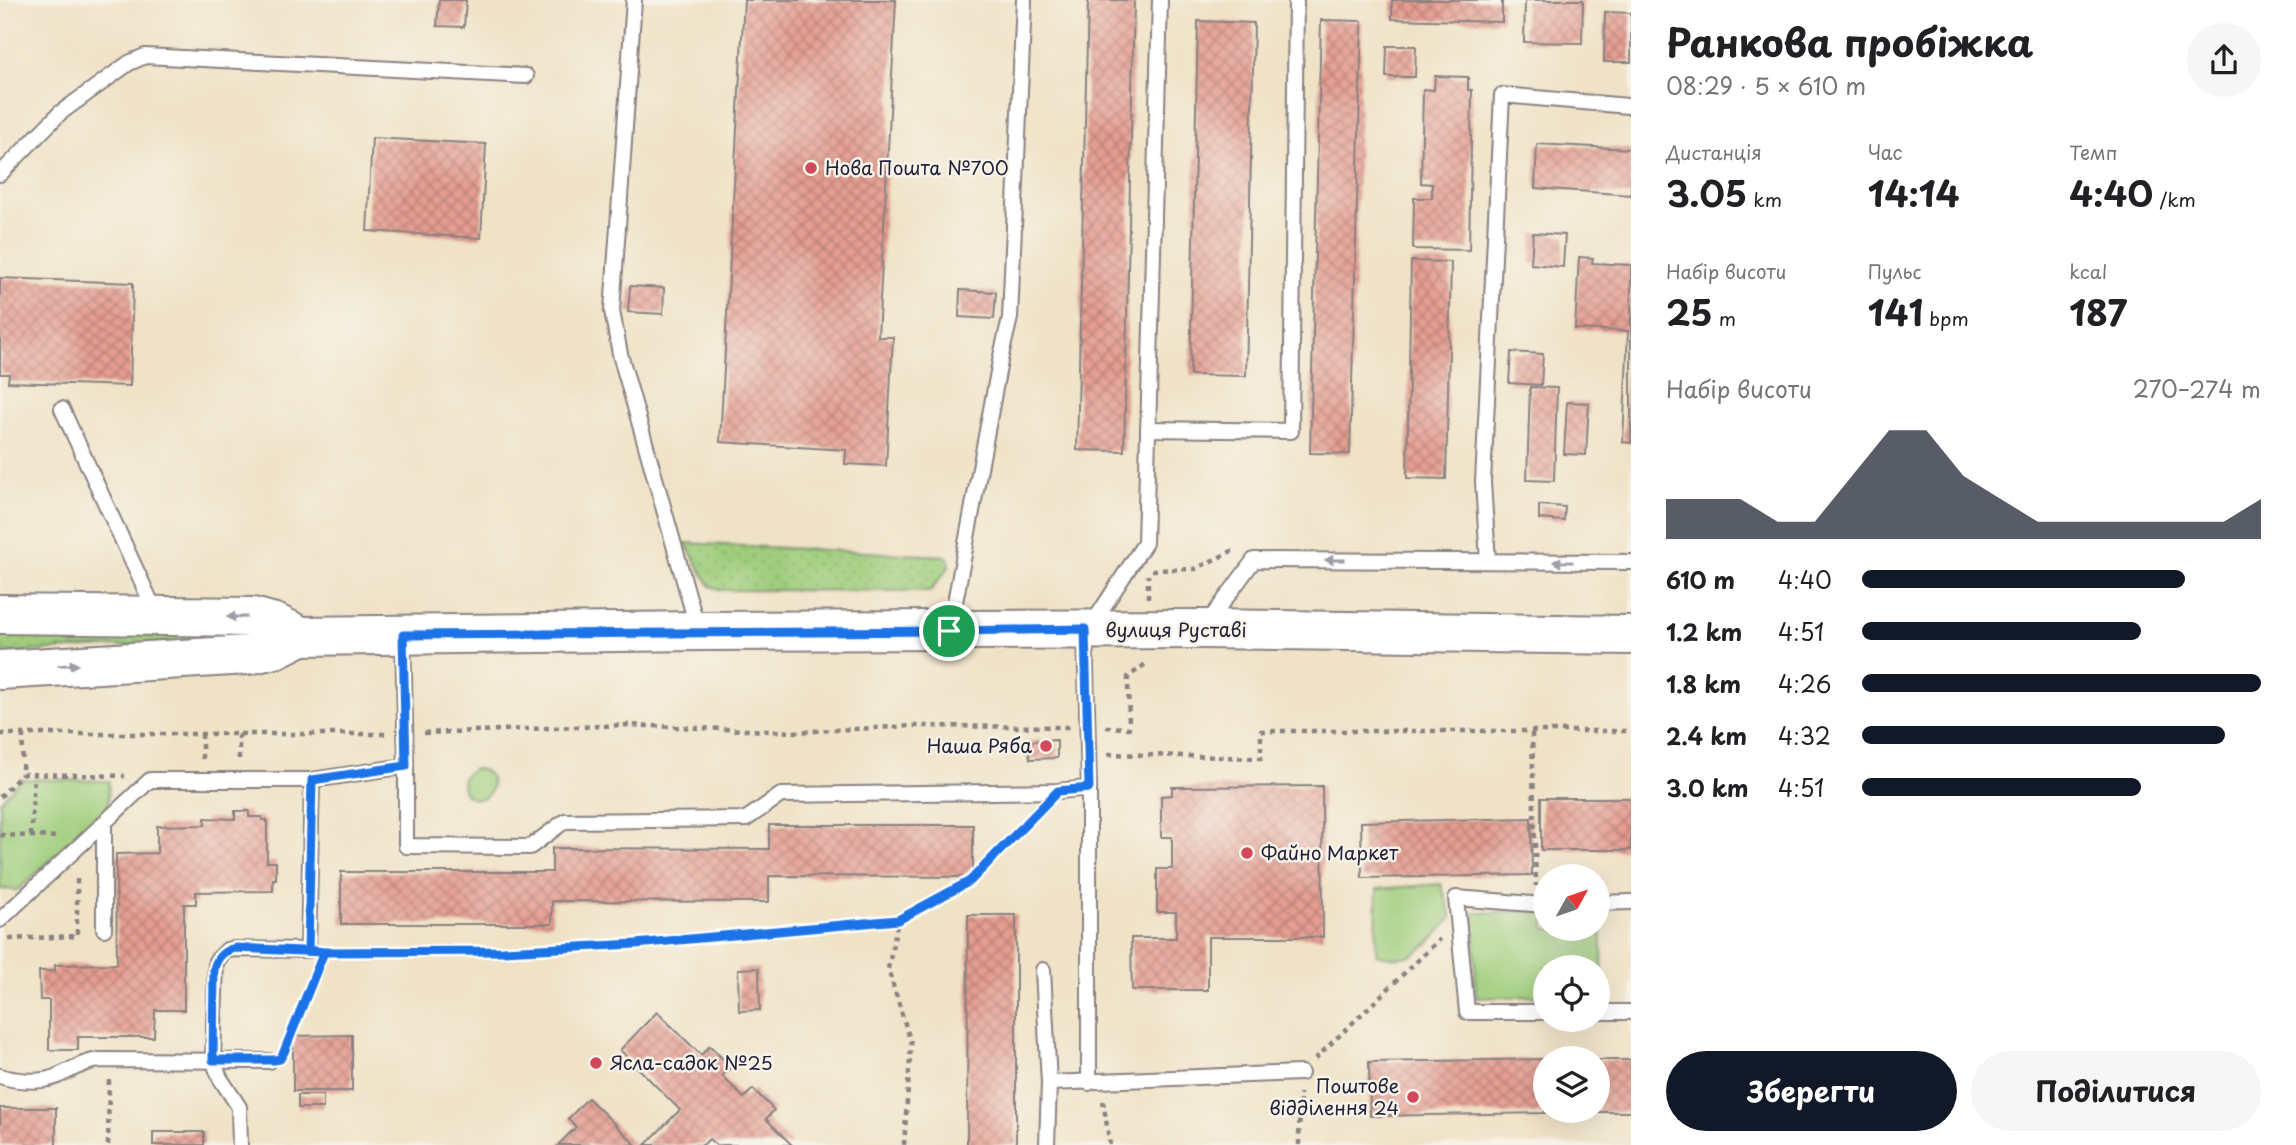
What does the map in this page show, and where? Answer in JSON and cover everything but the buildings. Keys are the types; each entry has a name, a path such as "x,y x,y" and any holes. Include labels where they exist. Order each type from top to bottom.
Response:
{"main road":[{"path":"0,614 253,617 275,623 301,636"},
{"name":"вулиця Руставі","path":"301,636 1087,629 1631,635"},
{"path":"0,670 248,655 275,649 301,636"}],"lane":[{"path":"634,0 611,311 620,354 698,631"},
{"path":"949,631 1010,318 1024,0"},
{"path":"1095,1082 1086,727 1087,629 1145,543 1160,0"},
{"path":"1148,429 1291,431 1296,0"},
{"path":"0,174 60,113 129,63 145,56 526,76"},
{"path":"1488,561 1483,482 1502,95 1628,106"},
{"path":"62,409 157,616"},
{"path":"1203,629 1254,560 1631,562"},
{"path":"403,635 406,846 530,847 565,821 746,818 781,795 1058,791 1089,788"},
{"path":"0,920 150,780 312,780 406,766"},
{"path":"240,1145 239,1107 220,1078 213,1060 214,969 220,954 235,948 308,950 312,780"},
{"path":"104,823 104,929"},
{"path":"1533,905 1456,898 1467,1012 1533,1012"},
{"path":"1610,903 1631,902"},
{"path":"1043,970 1049,1083 1047,1145"},
{"path":"1610,1012 1631,1012"},
{"path":"0,1076 9,1079 50,1079 93,1060 269,1060"},
{"path":"1049,1083 1301,1073"}],"path":[{"path":"1148,570 1148,608"},
{"path":"0,734 405,734 628,724 794,732 914,726 1129,727 1128,677 1151,660"},
{"path":"1086,727 1105,754 1261,758 1261,732 1631,731"},
{"path":"1532,733 1539,864"},
{"path":"0,797 22,774 23,734"},
{"path":"22,774 142,776 150,780"},
{"path":"31,836 34,774"},
{"path":"308,950 407,953 577,948 898,920 970,881 1058,791"},
{"path":"0,835 31,836 81,844 78,936 0,940"},
{"path":"898,920 888,969 911,1043 904,1145"},
{"path":"1299,1145 1301,1073 1458,921"},
{"path":"269,1060 280,1059 284,1052 319,965"},
{"path":"108,1145 109,1060"},
{"path":"1095,1082 1110,1145"}],"green space":[{"path":"685,543 946,556 949,567 930,591 721,590 710,586"},
{"path":"0,632 245,634 245,639 0,653"},
{"path":"477,769 488,773 492,784 488,795 477,799 466,795 462,784 466,773"},
{"path":"21,779 109,781 108,807 18,890 0,889 0,801"},
{"path":"1441,884 1452,918 1427,944 1411,955 1390,957 1376,954 1377,889"},
{"path":"1533,911 1533,942 1602,942 1602,955 1533,955 1533,996 1476,998 1474,913"}],"place":[{"name":"Нова Пошта №700","path":"811,168"},
{"name":"Наша Ряба","path":"1046,746"},
{"name":"Файно Маркет","path":"1247,853"},
{"name":"Ясла-садок №25","path":"596,1063"},
{"name":"Поштове відділення 24","path":"1413,1097"}],"route":[{"path":"949,631 403,635 406,766 312,780 308,950 324,952 284,1052 280,1059 274,1060 213,1060 214,969 220,954 235,948 324,952 395,953 635,944 898,920 970,881 1058,791 1089,788 1085,629 949,631"}]}
